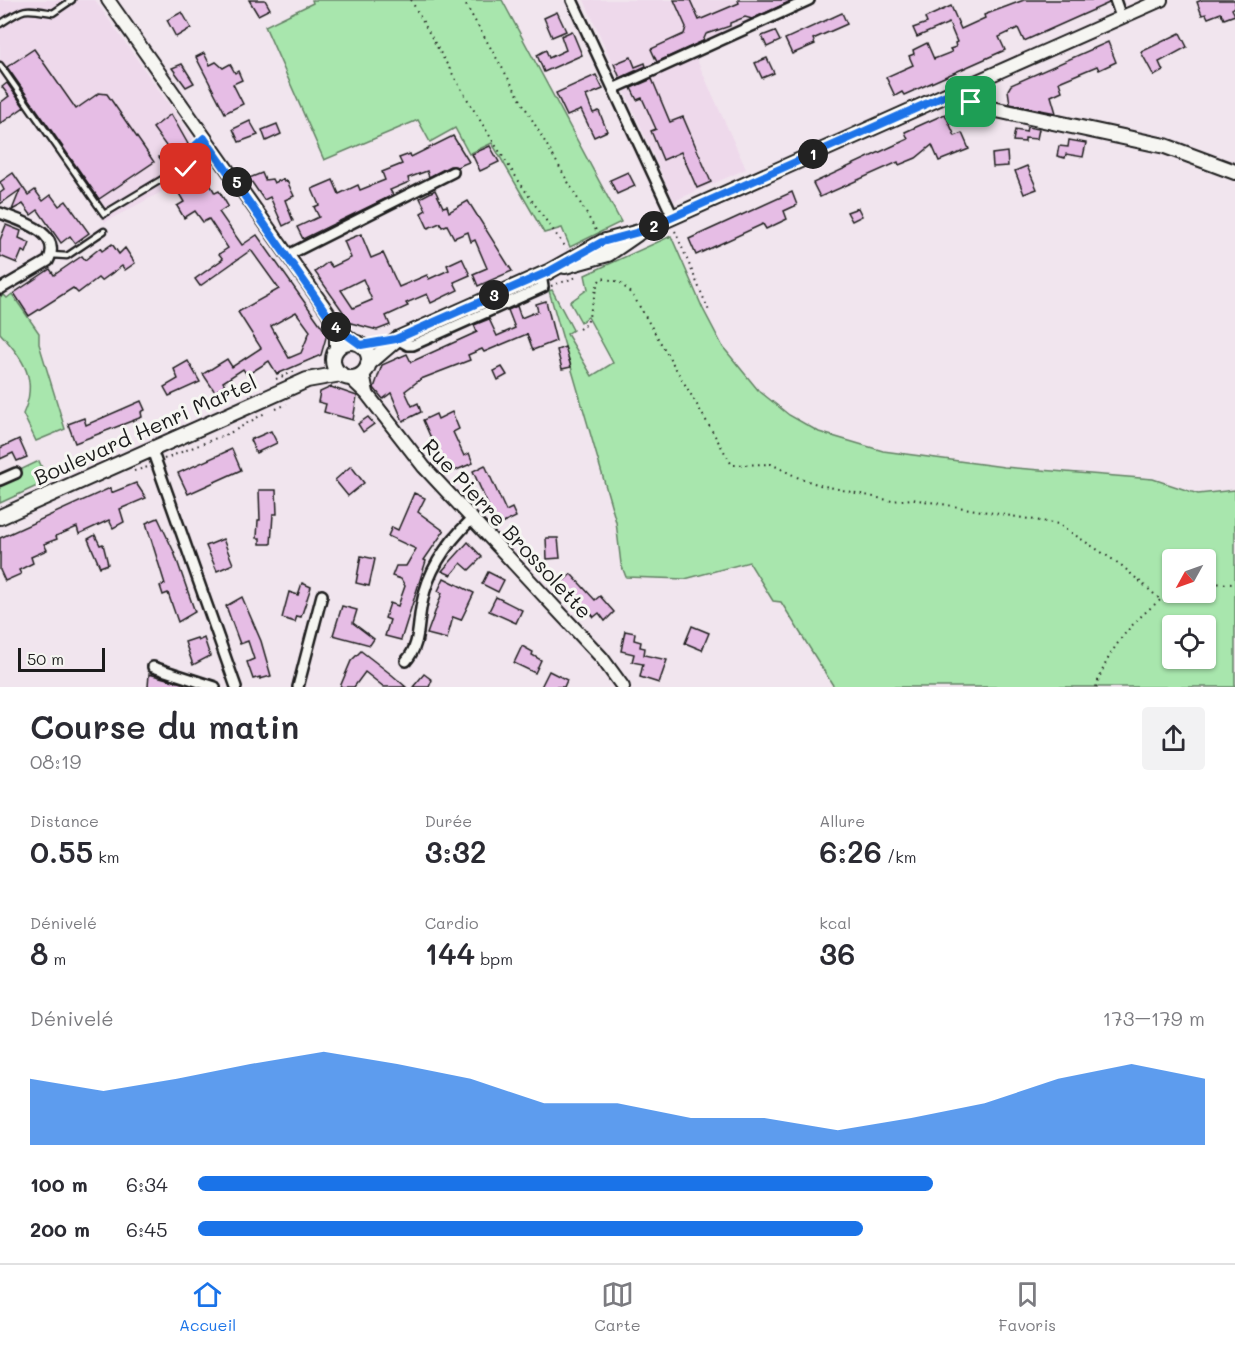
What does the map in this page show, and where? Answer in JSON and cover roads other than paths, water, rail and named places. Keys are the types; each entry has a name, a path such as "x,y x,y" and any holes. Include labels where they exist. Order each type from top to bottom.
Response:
{"main road":[{"path":"396,339 366,368 345,376 334,365 335,352 348,342 358,344 396,339 557,268 608,255 639,232 955,91 983,107 1165,146 1235,172"},
{"path":"358,344 366,350 366,368"},
{"name":"Boulevard Henri Martel","path":"0,517 118,465 155,456 307,380 335,352"},
{"name":"Boulevard Henri Martel","path":"307,380 345,376"}],"street":[{"path":"108,0 288,255 336,327 358,344"},
{"path":"572,0 615,88 671,218"},
{"path":"615,88 758,26 809,0"},
{"path":"1115,0 1121,17"},
{"path":"955,91 1161,0"},
{"path":"288,255 453,172"},
{"path":"0,213 43,233 51,245 51,255 42,265 1,289"},
{"path":"335,352 336,327"},
{"name":"Rue Pierre Brossolette","path":"366,368 367,394"},
{"name":"Rue Pierre Brossolette","path":"345,376 367,394 424,467 602,658 623,687"},
{"path":"155,456 237,687"},
{"path":"0,480 16,472"},
{"path":"406,661 415,650 422,601 434,568 451,539 471,519"},
{"path":"298,687 322,595"},
{"path":"153,667 215,687"}],"lane":[{"path":"0,24 24,8 36,8 53,13 72,0"},
{"path":"0,65 104,214 169,175 186,169 196,145 204,138"},
{"path":"51,255 67,256 104,231"}]}
